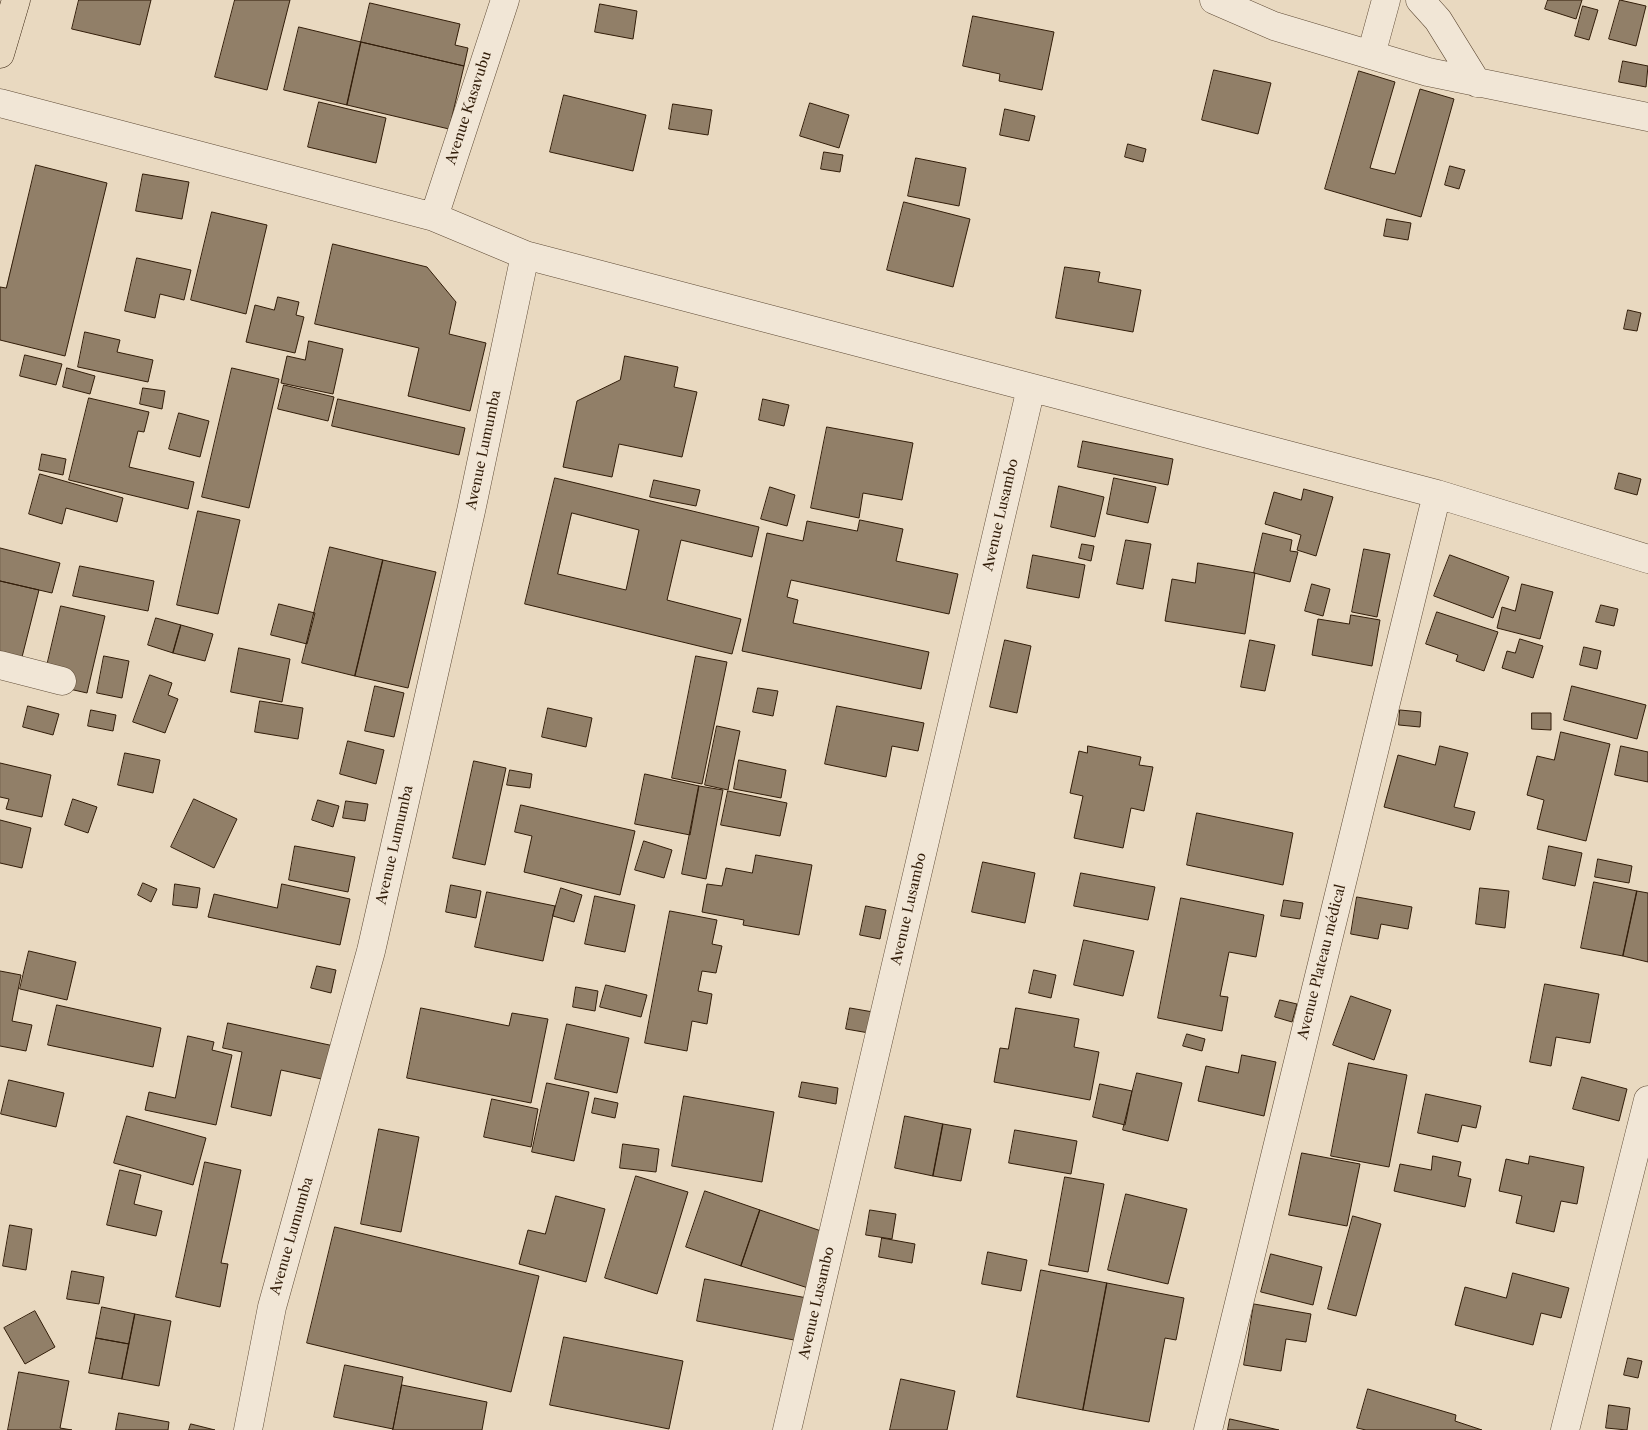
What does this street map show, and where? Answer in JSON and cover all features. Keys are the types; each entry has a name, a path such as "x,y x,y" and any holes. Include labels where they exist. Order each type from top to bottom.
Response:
{"main road":[{"path":"0,54 16,0"}],"street":[{"name":"Avenue Kasavubu","path":"434,217 505,0"},
{"path":"1214,0 1274,26 1428,72 1648,117"},
{"path":"1371,55 1386,0"},
{"path":"1420,0 1438,20 1477,83"},
{"path":"0,103 434,217 525,255 1437,494 1648,559"},
{"name":"Avenue Lumumba","path":"248,1430 272,1307 371,951 471,511 525,255"},
{"name":"Avenue Lusambo","path":"787,1430 1031,388"},
{"name":"Avenue Plateau médical","path":"1208,1430 1437,494"},
{"path":"0,665 62,681"},
{"path":"1566,1430 1648,1100"}],"building":[{"path":"79,0 151,0 140,45 72,29"},
{"path":"235,0 290,0 267,90 215,77"},
{"path":"1548,0 1582,0 1576,19 1545,9"},
{"path":"1620,0 1646,6 1636,46 1609,39"},
{"path":"370,3 460,24 455,45 468,48 464,66 361,42"},
{"path":"600,4 637,11 633,39 595,32"},
{"path":"1583,6 1598,10 1589,40 1575,36"},
{"path":"973,16 1054,32 1042,90 999,81 1000,74 963,66"},
{"path":"299,27 361,42 347,105 284,90"},
{"path":"361,42 464,66 449,129 347,105"},
{"path":"1623,61 1648,66 1646,87 1619,82"},
{"path":"1214,70 1271,83 1258,134 1202,120"},
{"path":"1359,71 1395,82 1370,168 1395,174 1420,89 1454,99 1421,217 1325,189"},
{"path":"564,95 646,115 633,171 550,152"},
{"path":"319,102 386,118 376,163 308,147"},
{"path":"810,103 849,115 839,148 800,136"},
{"path":"673,104 712,110 708,135 669,129"},
{"path":"1005,109 1035,116 1029,141 1000,135"},
{"path":"1128,144 1146,149 1143,162 1125,157"},
{"path":"824,152 843,155 840,172 821,169"},
{"path":"916,158 966,168 959,206 908,196"},
{"path":"36,165 107,183 65,356 0,340 0,287 6,288"},
{"path":"1450,166 1465,170 1459,189 1445,185"},
{"path":"143,174 189,182 182,219 136,211"},
{"path":"904,202 970,219 953,287 887,270"},
{"path":"212,212 267,225 246,314 191,300"},
{"path":"1387,219 1411,223 1408,240 1384,236"},
{"path":"333,244 427,267 456,302 449,334 486,343 470,411 408,396 419,348 315,324"},
{"path":"137,258 191,270 184,300 160,294 155,318 125,311"},
{"path":"1065,267 1100,272 1098,282 1141,290 1133,332 1056,318"},
{"path":"278,297 299,302 296,315 304,317 295,353 246,342 255,305 274,310"},
{"path":"1628,310 1641,313 1637,331 1624,329"},
{"path":"85,332 120,340 117,352 153,360 148,382 78,367"},
{"path":"309,341 343,349 333,394 281,383 287,356 305,360"},
{"path":"25,355 62,364 56,385 20,376"},
{"path":"625,356 678,367 674,387 697,392 682,457 619,444 612,477 563,467 577,401 620,380"},
{"path":"67,368 95,376 90,394 63,387"},
{"path":"232,368 279,379 249,508 202,497"},
{"path":"284,385 334,397 328,421 278,409"},
{"path":"143,388 165,391 162,409 140,404"},
{"path":"89,398 149,412 144,432 138,431 129,467 194,482 188,509 69,480"},
{"path":"338,399 465,428 459,455 332,426"},
{"path":"763,399 789,405 784,426 759,420"},
{"path":"179,413 209,421 200,457 169,449"},
{"path":"827,427 913,443 902,500 863,493 859,518 811,508"},
{"path":"1083,441 1173,459 1168,485 1078,467"},
{"path":"42,454 66,459 63,475 39,470"},
{"path":"1619,473 1641,479 1637,495 1615,489"},
{"path":"40,474 123,498 117,522 66,508 62,524 29,514"},
{"path":"555,478 759,527 752,557 681,540 667,600 741,619 732,654 525,604","holes":["572,513 639,530 626,590 558,574"]},
{"path":"1114,478 1156,487 1148,523 1107,514"},
{"path":"654,480 700,490 696,506 650,497"},
{"path":"1059,486 1104,497 1095,537 1051,527"},
{"path":"770,487 795,495 787,526 761,519"},
{"path":"1304,489 1333,497 1316,556 1297,550 1301,535 1265,524 1274,492 1301,500"},
{"path":"198,511 240,520 218,614 177,605"},
{"path":"860,520 903,529 896,561 958,574 949,614 791,580 787,597 798,600 793,623 929,652 921,689 742,651 767,533 803,541 807,521 857,531"},
{"path":"1263,533 1292,540 1290,551 1298,552 1290,582 1254,573"},
{"path":"1126,540 1151,544 1143,589 1117,584"},
{"path":"1082,544 1094,546 1091,561 1079,558"},
{"path":"330,547 383,560 355,676 302,663"},
{"path":"0,548 60,563 52,593 0,581"},
{"path":"1364,549 1390,554 1377,617 1352,612"},
{"path":"1033,555 1085,565 1079,598 1027,588"},
{"path":"1450,555 1509,577 1493,618 1434,596"},
{"path":"383,560 436,572 408,688 355,676"},
{"path":"1198,563 1255,573 1245,634 1165,621 1172,579 1195,583"},
{"path":"80,566 154,581 148,611 73,596"},
{"path":"0,581 39,590 20,665 0,660"},
{"path":"1312,584 1330,589 1323,616 1305,611"},
{"path":"1522,584 1553,592 1540,639 1497,628 1502,607 1515,611"},
{"path":"279,604 315,613 307,644 271,635"},
{"path":"1601,605 1618,609 1614,626 1596,622"},
{"path":"61,606 105,616 87,693 43,683"},
{"path":"1437,612 1498,632 1484,671 1456,661 1458,655 1426,644"},
{"path":"1351,615 1380,620 1372,666 1312,655 1318,619 1349,624"},
{"path":"156,618 181,625 173,653 148,645"},
{"path":"181,625 213,634 205,661 173,653"},
{"path":"1520,639 1543,646 1533,678 1502,668 1507,651 1515,653"},
{"path":"1005,640 1031,646 1017,713 990,707"},
{"path":"1250,640 1275,645 1265,691 1241,687"},
{"path":"1584,647 1601,651 1597,669 1580,665"},
{"path":"239,648 290,659 282,702 231,692"},
{"path":"104,656 129,661 122,698 97,693"},
{"path":"696,656 727,662 702,784 672,778"},
{"path":"150,675 172,683 168,695 178,699 165,733 133,722"},
{"path":"375,686 404,693 394,737 365,731"},
{"path":"1572,686 1646,705 1637,739 1564,720"},
{"path":"758,688 778,691 773,716 753,712"},
{"path":"260,701 303,708 298,739 255,732"},
{"path":"28,706 59,714 53,735 23,727"},
{"path":"837,706 924,723 918,751 892,746 886,777 825,764"},
{"path":"548,708 592,718 586,747 542,737"},
{"path":"91,710 116,715 113,731 88,726"},
{"path":"1400,710 1421,712 1420,727 1399,725"},
{"path":"1532,713 1551,713 1551,730 1532,729"},
{"path":"717,726 740,731 728,790 705,785"},
{"path":"1561,732 1610,744 1586,841 1537,829 1544,800 1527,795 1537,756 1554,760"},
{"path":"348,741 384,750 376,784 340,774"},
{"path":"1088,746 1141,757 1139,765 1153,767 1144,811 1131,808 1123,848 1074,838 1083,796 1070,793 1079,751 1087,753"},
{"path":"1440,746 1468,753 1454,807 1475,812 1470,830 1384,807 1398,755 1435,765"},
{"path":"1621,746 1648,752 1648,782 1615,775"},
{"path":"125,753 160,760 153,793 118,785"},
{"path":"739,760 786,770 781,798 734,789"},
{"path":"474,761 506,768 485,865 453,858"},
{"path":"0,763 51,775 42,817 6,809 9,799 0,797"},
{"path":"510,770 532,774 530,788 507,785"},
{"path":"645,774 699,786 690,835 635,824"},
{"path":"699,786 723,790 706,879 682,874"},
{"path":"728,791 787,803 780,836 721,825"},
{"path":"73,799 97,807 88,833 65,825"},
{"path":"194,799 237,819 214,868 171,847"},
{"path":"318,800 339,806 333,827 312,820"},
{"path":"346,801 368,804 365,821 343,818"},
{"path":"521,805 635,831 620,895 524,872 532,836 515,832"},
{"path":"1197,813 1293,833 1283,885 1187,865"},
{"path":"0,820 31,828 22,868 0,863"},
{"path":"644,841 672,850 664,878 635,870"},
{"path":"295,846 355,857 348,892 289,880"},
{"path":"1549,846 1582,853 1575,886 1543,879"},
{"path":"756,855 812,865 799,935 743,925 744,920 702,912 707,884 722,886 726,868 752,873"},
{"path":"1598,859 1632,866 1629,883 1595,877"},
{"path":"983,862 1035,873 1025,923 972,912"},
{"path":"1081,873 1155,887 1148,920 1074,906"},
{"path":"1594,882 1637,891 1623,956 1581,948"},
{"path":"143,883 157,889 151,902 138,895"},
{"path":"175,884 200,888 197,908 173,905"},
{"path":"282,884 350,899 340,945 208,917 214,894 277,908"},
{"path":"451,885 481,891 476,918 446,912"},
{"path":"561,888 582,895 574,922 553,916"},
{"path":"1480,888 1509,891 1505,928 1476,924"},
{"path":"1637,891 1648,893 1648,962 1623,956"},
{"path":"487,892 555,906 543,961 475,947"},
{"path":"595,896 635,905 625,952 585,944"},
{"path":"1357,897 1412,907 1408,929 1381,924 1378,939 1351,934"},
{"path":"1181,898 1264,915 1256,957 1229,952 1220,996 1228,997 1222,1031 1158,1018"},
{"path":"1284,900 1303,903 1300,919 1281,916"},
{"path":"866,906 886,910 880,939 860,935"},
{"path":"670,911 717,920 712,944 722,946 716,973 702,971 698,991 712,994 707,1024 692,1021 687,1051 645,1043"},
{"path":"1084,940 1134,951 1123,996 1074,985"},
{"path":"29,951 76,962 67,1000 20,989"},
{"path":"317,966 336,970 331,993 311,988"},
{"path":"1034,970 1056,975 1051,998 1029,993"},
{"path":"0,971 21,975 12,1021 32,1025 26,1051 0,1046"},
{"path":"1545,984 1599,994 1590,1043 1556,1037 1551,1066 1530,1062"},
{"path":"606,985 647,995 641,1017 600,1007"},
{"path":"576,987 598,991 595,1011 573,1007"},
{"path":"1351,996 1391,1010 1374,1060 1333,1045"},
{"path":"1280,1000 1297,1004 1292,1022 1275,1017"},
{"path":"57,1005 161,1028 153,1067 48,1045"},
{"path":"421,1008 509,1026 512,1013 548,1019 531,1103 407,1078"},
{"path":"850,1008 873,1012 869,1033 846,1029"},
{"path":"1016,1008 1079,1019 1074,1047 1099,1052 1090,1100 994,1082 1000,1048 1008,1049"},
{"path":"228,1023 334,1046 326,1080 281,1070 271,1116 231,1107 242,1052 223,1048"},
{"path":"567,1024 629,1038 617,1093 555,1079"},
{"path":"1187,1034 1205,1039 1202,1051 1183,1046"},
{"path":"188,1036 214,1042 212,1050 232,1055 216,1125 145,1110 149,1092 175,1098"},
{"path":"1242,1055 1276,1062 1264,1116 1198,1101 1206,1066 1238,1073"},
{"path":"1349,1063 1407,1075 1389,1167 1331,1156"},
{"path":"1137,1073 1182,1083 1168,1141 1123,1130"},
{"path":"1582,1077 1627,1089 1619,1121 1573,1109"},
{"path":"9,1080 64,1093 56,1127 1,1114"},
{"path":"802,1082 838,1088 836,1104 799,1097"},
{"path":"547,1083 589,1092 574,1161 532,1152"},
{"path":"1100,1084 1132,1091 1125,1125 1093,1117"},
{"path":"1426,1094 1481,1106 1476,1128 1462,1125 1458,1142 1418,1133"},
{"path":"684,1096 774,1112 762,1182 672,1166"},
{"path":"595,1098 618,1103 615,1118 592,1113"},
{"path":"492,1099 538,1109 531,1147 484,1137"},
{"path":"127,1116 206,1138 193,1185 114,1163"},
{"path":"905,1116 943,1124 933,1176 895,1168"},
{"path":"943,1124 971,1129 961,1181 933,1176"},
{"path":"379,1129 419,1137 401,1232 361,1224"},
{"path":"1015,1130 1077,1141 1071,1174 1009,1163"},
{"path":"623,1144 659,1149 656,1172 620,1168"},
{"path":"1302,1153 1360,1164 1347,1226 1289,1215"},
{"path":"1433,1156 1461,1162 1458,1176 1471,1179 1465,1207 1394,1191 1400,1164 1431,1170"},
{"path":"1530,1156 1584,1167 1577,1204 1561,1201 1554,1232 1516,1223 1522,1196 1499,1191 1506,1159 1528,1164"},
{"path":"205,1162 241,1170 221,1263 228,1264 220,1307 176,1297"},
{"path":"120,1170 141,1175 134,1204 162,1211 156,1236 107,1225"},
{"path":"636,1176 688,1192 657,1294 605,1278"},
{"path":"1065,1177 1104,1184 1088,1272 1049,1265"},
{"path":"705,1191 760,1210 741,1266 686,1247"},
{"path":"1126,1194 1187,1209 1168,1284 1108,1270"},
{"path":"556,1196 605,1209 586,1282 519,1264 528,1230 545,1234"},
{"path":"760,1210 827,1233 808,1288 741,1266"},
{"path":"870,1210 896,1214 892,1239 866,1235"},
{"path":"1353,1216 1381,1224 1356,1316 1328,1309"},
{"path":"10,1225 32,1229 26,1270 3,1266"},
{"path":"335,1227 539,1276 511,1392 307,1343"},
{"path":"882,1238 915,1244 912,1263 879,1257"},
{"path":"988,1252 1027,1260 1021,1291 982,1284"},
{"path":"1271,1254 1322,1267 1313,1305 1261,1292"},
{"path":"1041,1270 1107,1283 1083,1410 1017,1397"},
{"path":"72,1271 104,1277 99,1304 67,1299"},
{"path":"1513,1273 1569,1288 1561,1318 1541,1313 1533,1345 1455,1325 1465,1287 1506,1298"},
{"path":"705,1279 807,1298 799,1341 697,1321"},
{"path":"1107,1283 1184,1298 1176,1340 1165,1338 1149,1422 1083,1410"},
{"path":"1254,1304 1311,1314 1306,1342 1286,1339 1281,1371 1244,1365"},
{"path":"102,1307 135,1314 129,1344 96,1338"},
{"path":"35,1311 55,1347 25,1364 4,1328"},
{"path":"135,1314 171,1321 159,1386 122,1379"},
{"path":"564,1337 683,1361 669,1429 550,1405"},
{"path":"96,1338 129,1344 122,1379 89,1373"},
{"path":"1628,1358 1642,1361 1638,1378 1624,1375"},
{"path":"345,1365 403,1377 393,1429 334,1417"},
{"path":"19,1372 69,1381 60,1428 72,1430 8,1430"},
{"path":"901,1379 955,1391 947,1430 890,1430"},
{"path":"402,1385 487,1402 482,1430 393,1430"},
{"path":"1368,1389 1456,1415 1455,1421 1482,1430 1366,1430 1357,1428"},
{"path":"1609,1405 1630,1408 1627,1430 1606,1428"},
{"path":"119,1413 169,1422 168,1430 116,1430"},
{"path":"1230,1419 1279,1430 1228,1430"},
{"path":"191,1424 215,1430 189,1430"}]}
